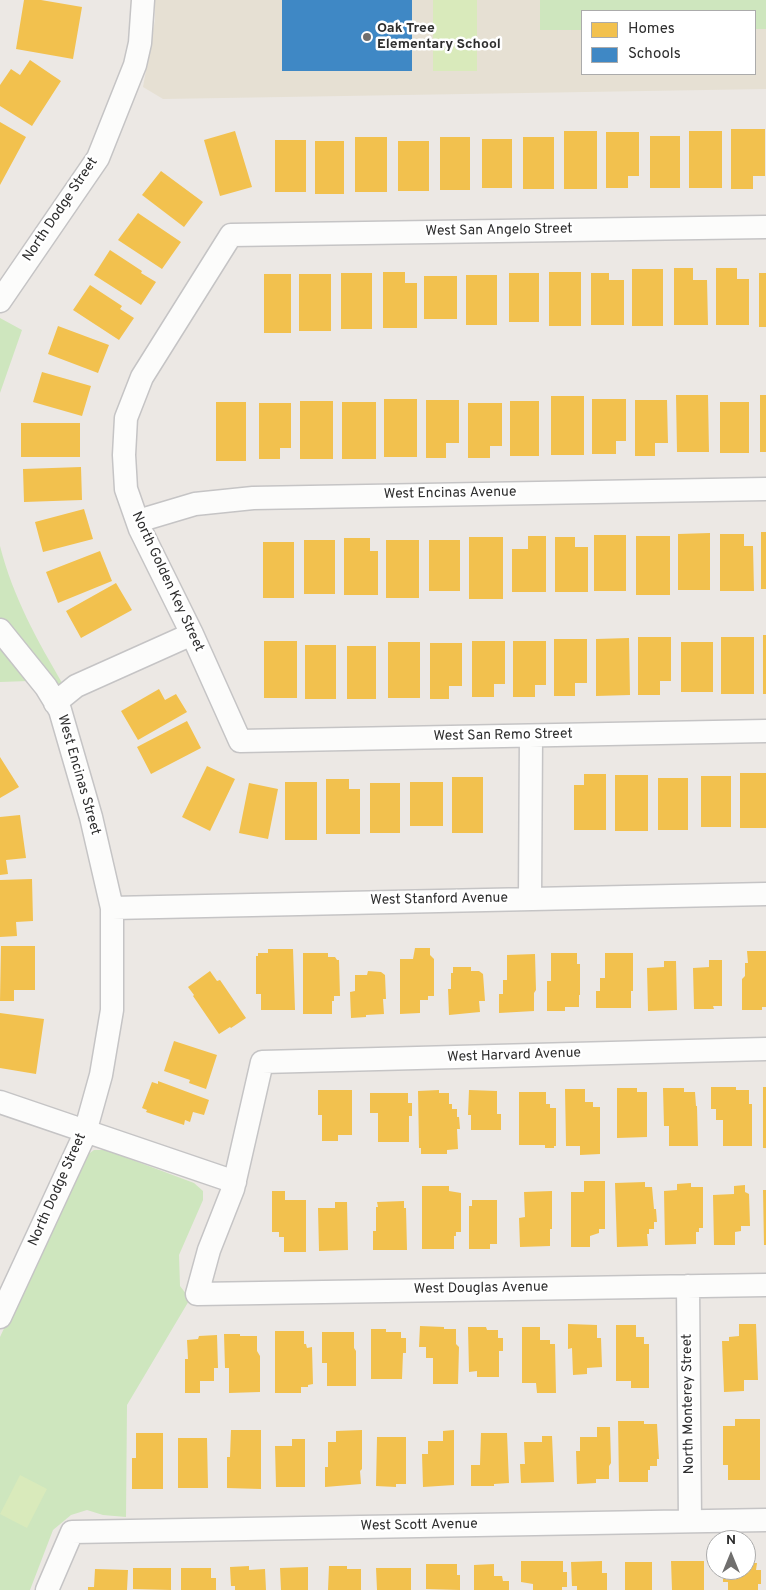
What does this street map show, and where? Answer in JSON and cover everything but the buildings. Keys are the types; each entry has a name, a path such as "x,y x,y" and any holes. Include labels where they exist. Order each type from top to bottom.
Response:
{"street":[{"name":"North Dodge Street","path":"0,301 98,158 135,65 140,43 143,0"},
{"name":"West San Angelo Street","path":"231,235 766,227"},
{"name":"North Golden Key Street","path":"231,235 142,377 126,418 124,455 126,490 138,521 240,741"},
{"name":"West Encinas Avenue","path":"138,521 195,504 253,498 766,489"},
{"name":"West Encinas Street","path":"0,630 46,687 60,710 91,817 112,908"},
{"path":"55,703 76,686 192,634"},
{"name":"West San Remo Street","path":"240,741 766,731"},
{"path":"530,898 531,736"},
{"name":"West Stanford Avenue","path":"112,908 766,894"},
{"name":"North Dodge Street","path":"0,1317 85,1131 101,1075 112,1010 112,908"},
{"name":"West Harvard Avenue","path":"234,1182 262,1062 766,1049"},
{"path":"0,1102 234,1182"},
{"name":"West Douglas Avenue","path":"234,1182 208,1250 197,1294 766,1285"},
{"name":"North Monterey Street","path":"688,1286 690,1522"},
{"name":"West Scott Avenue","path":"47,1590 72,1532 766,1520"}],"shaded area":[{"name":"Oak Tree Elementary School","path":"155,0 766,0 766,89 163,99 143,87 155,20"}],"green space":[{"path":"433,0 477,0 477,71 433,71"},
{"path":"540,0 766,0 766,29 756,29 756,10 581,10 581,30 540,30"},
{"path":"0,318 22,330 0,393"},
{"path":"0,546 19,601 44,652 64,686 42,703 29,681 0,682"},
{"path":"94,1150 106,1150 194,1183 203,1191 203,1200 179,1255 180,1286 190,1299 127,1405 126,1517 103,1515 87,1510 71,1515 53,1530 30,1590 0,1590 0,1337 83,1158"},
{"path":"20,1475 47,1489 27,1528 0,1514"}],"place":[{"name":"Oak Tree Elementary School","path":"367,37"}]}
